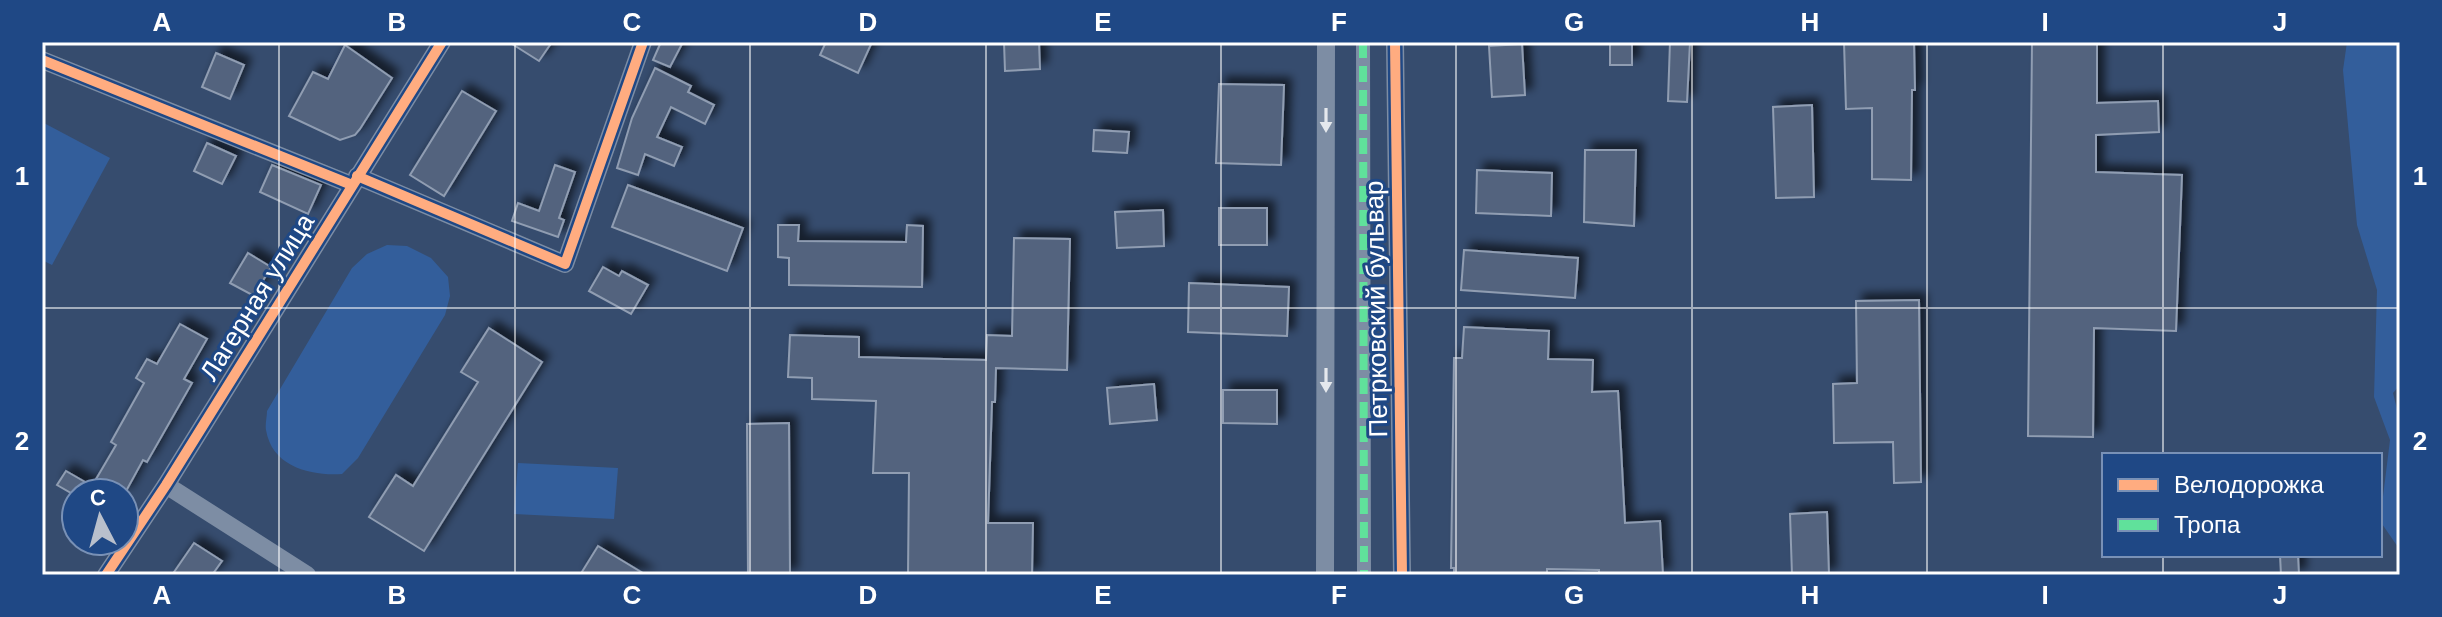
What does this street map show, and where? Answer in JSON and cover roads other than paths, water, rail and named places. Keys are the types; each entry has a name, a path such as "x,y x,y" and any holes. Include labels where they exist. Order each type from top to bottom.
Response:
{"street":[{"name":"Лагерная улица","path":"106,575 166,485 442,42"},
{"path":"42,60 565,264 643,42"},
{"name":"Петрковский бульвар","path":"1325,575 1326,42"},
{"path":"1363,42 1364,575"},
{"name":"Петрковский бульвар","path":"1395,42 1402,575"},
{"path":"166,485 307,575"}]}
